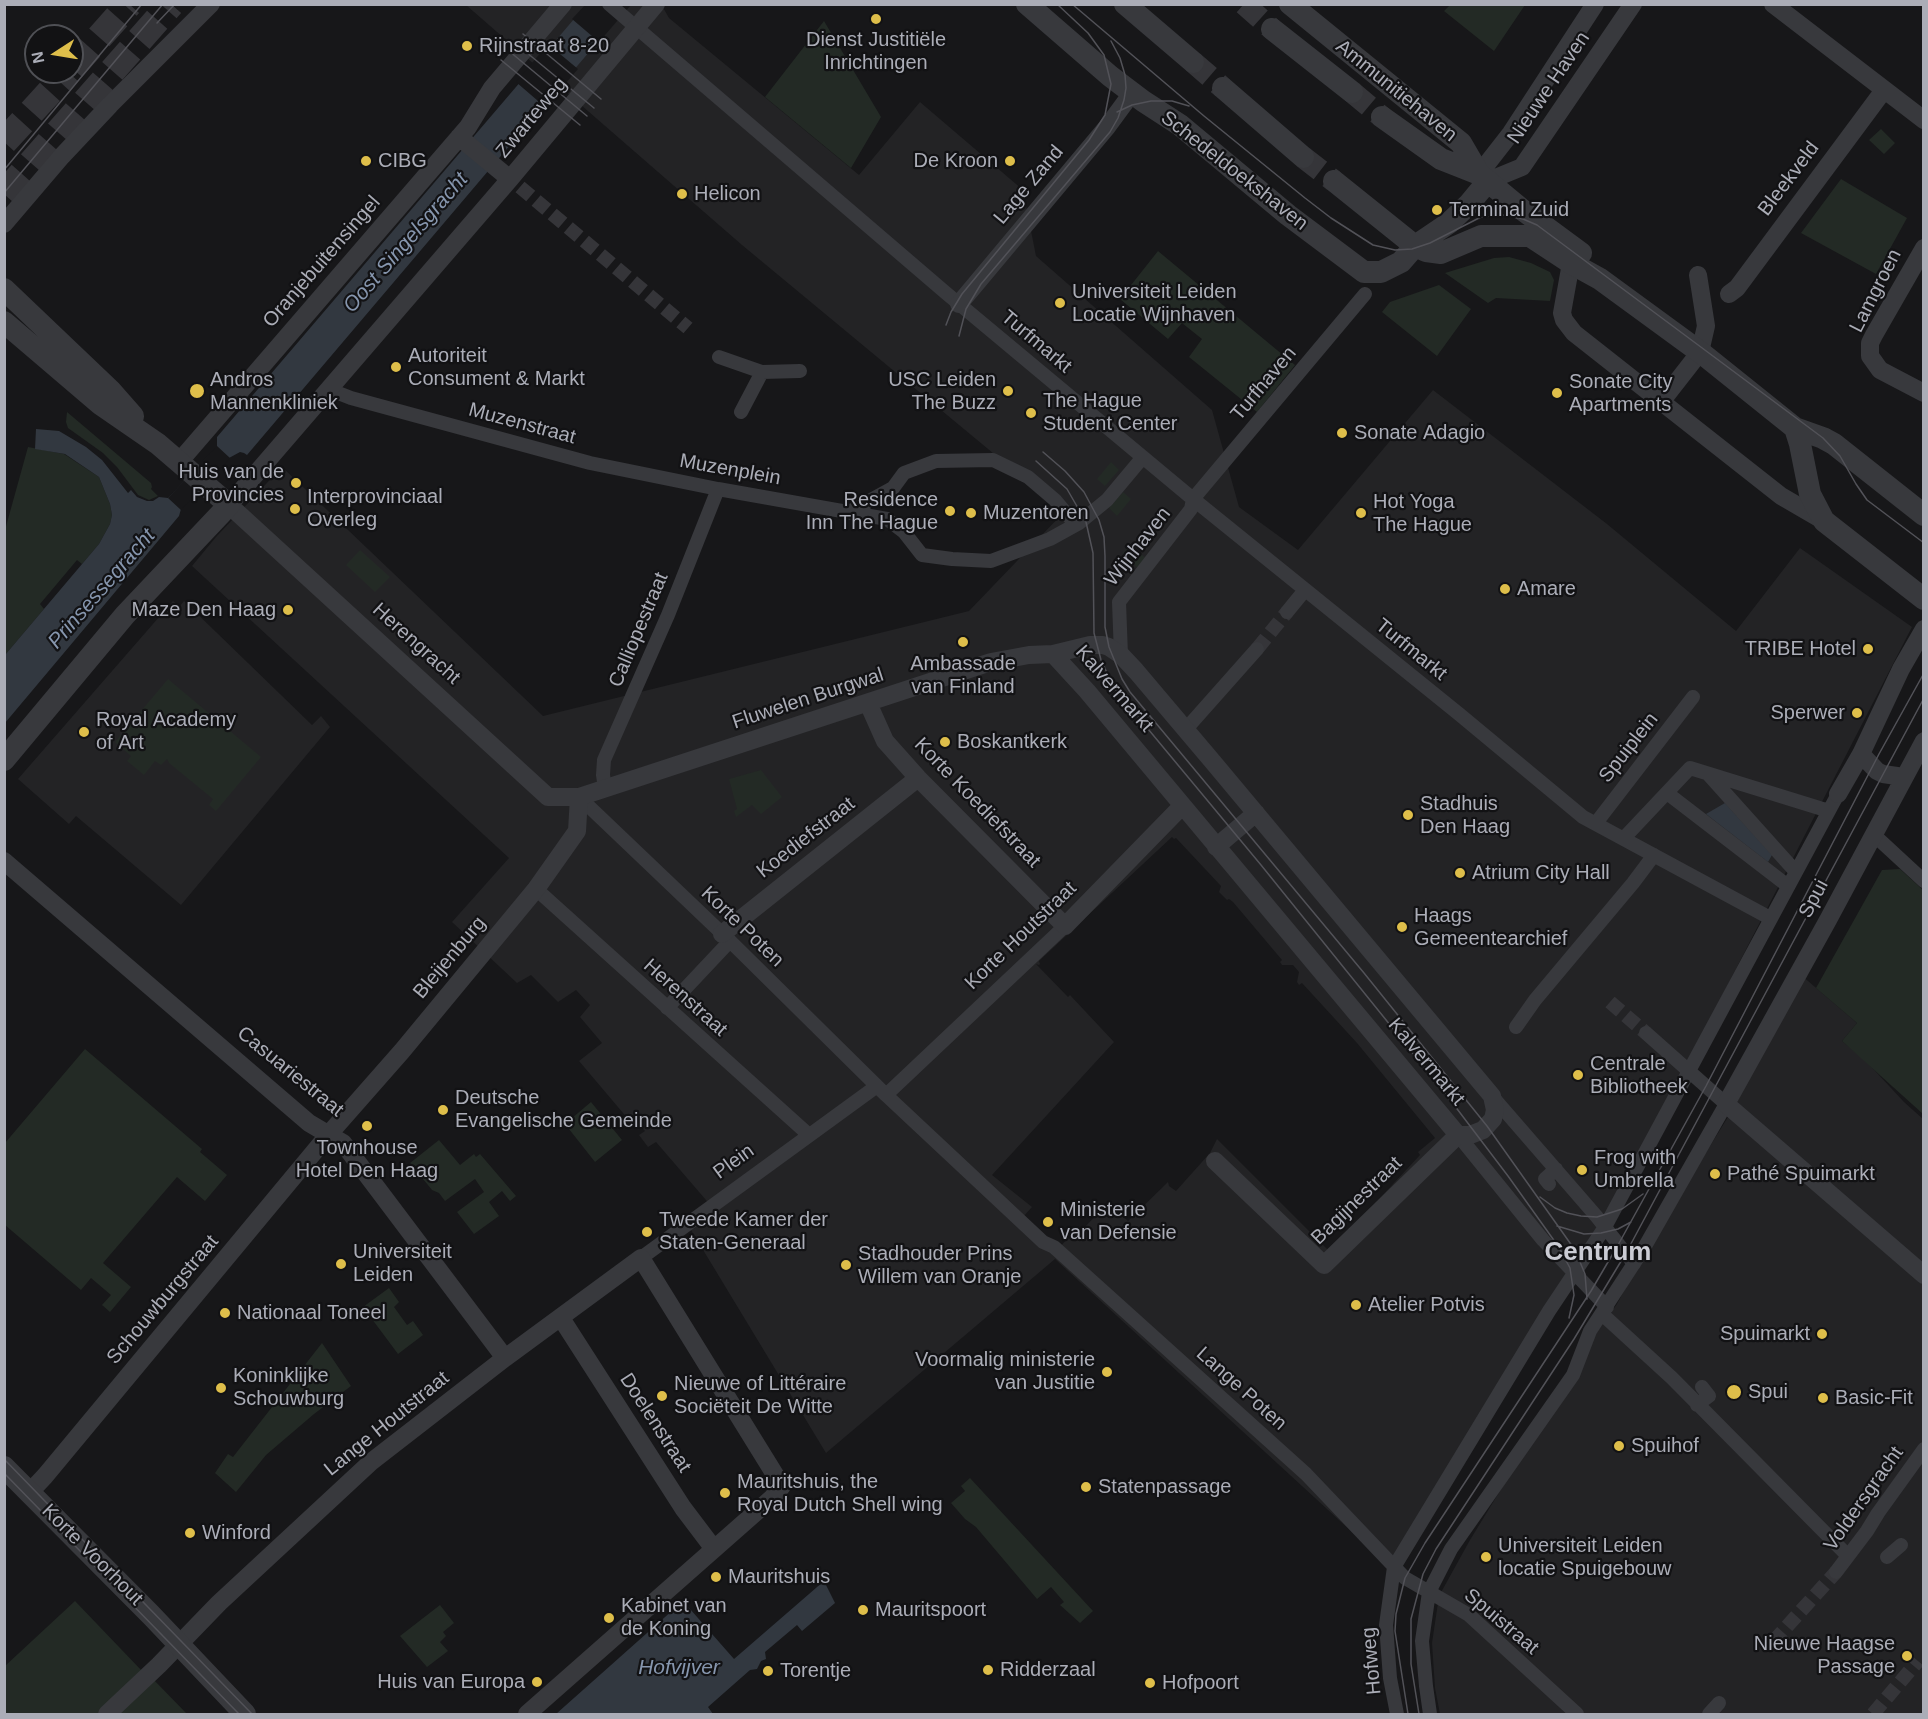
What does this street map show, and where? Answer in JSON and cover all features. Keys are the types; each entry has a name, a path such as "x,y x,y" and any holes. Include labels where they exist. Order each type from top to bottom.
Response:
{"street":[{"path":"4,224 70,148 211,4"},
{"name":"Oranjebuitensingel","path":"192,473 463,140 468,127 492,88 563,4"},
{"name":"Turfmarkt","path":"609,4 959,304 1193,499 1589,820"},
{"name":"Zwarteweg","path":"230,505 328,389 515,183 656,4"},
{"name":"Schedeldoekshaven","path":"1027,4 1132,93 1180,125 1288,215 1364,272 1381,272 1449,223 1469,204 1484,178"},
{"path":"1125,4 1193,62"},
{"name":"Ammunitiehaven","path":"1290,4 1461,143 1484,178 1591,261 1600,279"},
{"name":"Nieuwe Haven","path":"1484,178 1595,4"},
{"name":"Nieuwe Haven","path":"1484,178 1522,167 1634,4"},
{"path":"1773,4 1923,120"},
{"path":"1272,28 1352,92"},
{"path":"1223,87 1303,157"},
{"name":"Bleekveld","path":"1729,294 1737,288 1884,90"},
{"name":"Lage Zand","path":"959,304 1107,127 1132,93"},
{"path":"1382,117 1441,159 1484,178"},
{"path":"463,140 515,183"},
{"path":"1334,181 1408,254"},
{"name":"Ammunitiehaven","path":"1408,254 1426,251 1441,254 1481,236 1530,236 1600,279 1700,352 1795,428 1834,444 1923,515"},
{"name":"Lamgroen","path":"1923,248 1870,343 1870,356 1881,370 1923,393"},
{"path":"1571,263 1562,313 1564,320 1574,333 1781,496 1824,521 1923,599"},
{"path":"1661,402 1700,352 1706,326 1698,275"},
{"path":"4,289 111,391 158,444"},
{"name":"Turfhaven","path":"1193,499 1365,294"},
{"path":"4,322 100,404 158,444 230,505 125,615 4,760"},
{"path":"719,357 762,372 800,371"},
{"path":"741,412 762,372"},
{"name":"Muzenstraat","path":"328,389 351,398 603,465"},
{"path":"1795,428 1810,494 1824,521"},
{"path":"851,511 893,488 904,473 936,461 993,460 1028,477 1056,500 1071,519 1079,523 1107,500 1143,457"},
{"name":"Muzenplein","path":"603,465 718,489 887,519 904,532 922,555 952,559 991,561 1050,539 1079,523"},
{"name":"Calliopestraat","path":"605,788 604,760 668,615 718,489"},
{"name":"Wijnhaven","path":"1121,655 1118,604 1191,509 1193,499"},
{"name":"Herengracht","path":"230,505 548,798 579,797"},
{"path":"1287,612 1305,590"},
{"name":"Spui","path":"1394,1568 1549,1311 1605,1227 1770,918 1861,754 1901,669 1923,629"},
{"name":"Kalvermarkt","path":"1634,1264 1186,729 1121,655 1103,645 1090,645 1053,654 1087,691 1543,1240 1604,1310 1850,1553"},
{"path":"1186,729 1257,649"},
{"name":"Fluwelen Burgwal","path":"579,797 991,662 1029,655 1053,654"},
{"name":"Spuiplein","path":"1589,820 1693,697"},
{"name":"Korte Koediefstraat","path":"868,703 885,741 918,778 1065,926"},
{"name":"Spui","path":"1429,1592 1451,1549 1571,1370 1587,1337 1634,1264 1828,920 1923,741"},
{"path":"1861,754 1877,771 1904,777"},
{"path":"1624,838 1690,768 1829,811"},
{"path":"1708,774 1796,872"},
{"name":"Koediefstraat","path":"726,938 918,778"},
{"path":"1667,793 1788,886"},
{"name":"Bleijenburg","path":"329,1134 402,1051 536,889 577,831 579,797"},
{"name":"Korte Poten","path":"579,797 882,1090"},
{"name":"Korte Houtstraat","path":"882,1090 1065,926 1182,806"},
{"path":"1216,847 1256,813"},
{"path":"1589,820 1770,918"},
{"path":"1873,834 1923,880"},
{"path":"1516,1027 1535,1000 1654,855"},
{"name":"Casuariestraat","path":"4,861 309,1123 343,1143 505,1358"},
{"name":"Herenstraat","path":"536,889 809,1135"},
{"path":"667,1008 726,938"},
{"path":"1646,1033 1923,1275"},
{"name":"Plein","path":"641,1258 809,1135 882,1090"},
{"name":"Lange Poten","path":"882,1090 1042,1242 1054,1247 1306,1474 1394,1568"},
{"name":"Bagijnestraat","path":"1215,1161 1324,1265 1458,1135 1470,1135 1483,1130 1493,1119 1495,1110 1492,1096"},
{"name":"Schouwburgstraat","path":"29,1493 329,1134"},
{"path":"1549,1184 1545,1179 1556,1169"},
{"path":"528,1714 772,1498 782,1485 641,1258"},
{"name":"Lange Houtstraat","path":"107,1714 159,1665 219,1603 371,1462 505,1358 641,1258"},
{"name":"Doelenstraat","path":"561,1318 683,1508 714,1549"},
{"path":"1697,1404 1709,1396 1702,1387"},
{"name":"Voldersgracht","path":"1836,1572 1923,1449"},
{"name":"Korte Voorhout","path":"4,1467 152,1615 245,1714"},
{"path":"1843,1538 1850,1553"},
{"path":"1887,1557 1901,1545"},
{"name":"Spuistraat","path":"1394,1568 1405,1578 1469,1616 1577,1714"},
{"name":"Hofweg","path":"1394,1568 1386,1625 1390,1677 1397,1714"},
{"path":"1429,1592 1422,1641 1430,1714"},
{"path":"1708,1714 1719,1703"}],"shaded area":[{"path":"661,4 669,18 859,175 920,102 1023,190 1036,256 1212,410 1239,507 1298,550 1433,390 1607,524 1736,631 1800,548 1912,627 1670,1097 1577,1265 1389,1566 1055,1259 826,1453 688,1225 712,1207 656,1142 648,1147 639,1135 645,1131 638,1123 634,1126 579,1061 602,1043 580,1017 590,1005 576,990 558,1002 531,975 517,983 452,922 509,858 192,566 282,467 543,716 969,611 1064,512 742,245 466,5","holes":["1172,837 1176,838 1221,886 1219,892 1227,900 1233,902 1282,960 1280,962 1282,965 1293,965 1299,972 1297,982 1299,985 1302,983 1357,1043 1435,1138 1418,1152 1420,1155 1330,1252 1217,1139 1210,1153 1176,1191 1169,1186 1168,1182 1128,1221 1108,1203 1082,1230 1078,1227 1058,1249 1023,1217 1032,1207 992,1175 1114,1042 1070,995 1068,997 1036,964 1039,965 1039,961"]},
{"path":"1450,5 1525,5 1494,51 1444,11"},
{"path":"824,21 881,117 851,168 765,97"},
{"path":"1881,129 1895,143 1884,154 1869,140"},
{"path":"1841,179 1907,218 1876,274 1801,233"},
{"path":"1158,251 1295,365 1257,412 1189,357 1202,339 1182,323 1168,339 1120,299"},
{"path":"1509,257 1531,263 1550,272 1554,280 1550,301 1496,298 1488,303 1445,273 1494,258"},
{"path":"1439,285 1471,309 1437,356 1382,312 1390,302"},
{"path":"67,412 151,483 151,489 158,496 149,500 138,495 103,453 68,428"},
{"path":"28,447 64,454 99,477 112,515 110,524 99,544 82,564 77,560 40,604 44,609 5,655 5,530"},
{"path":"1111,462 1119,470 1105,486 1097,479"},
{"path":"1123,492 1131,499 1117,516 1109,508"},
{"path":"1130,545 1147,559 1139,569 1122,554"},
{"path":"360,550 390,577 375,592 346,565"},
{"path":"173,601 180,606 184,601 312,725 321,716 330,727 181,905 76,816 69,824 18,779"},
{"path":"168,679 261,757 216,811 209,805 213,799 167,759 161,765 155,761 144,775 127,761 131,756 115,742"},
{"path":"761,770 782,797 761,814 752,805 736,817 734,811 737,809 729,779"},
{"path":"1900,869 1923,890 1923,1114 1842,1041 1857,1023 1816,988 1882,870"},
{"path":"1801,975 1857,1023 1842,1041 1864,1059 1923,1119 1923,1714 1440,1714 1435,1688 1432,1643 1439,1596 1470,1540 1599,1329 1617,1304 1644,1253 1736,1104"},
{"path":"85,1049 202,1149 200,1152 227,1175 205,1201 177,1177 103,1263 131,1287 110,1312 102,1305 111,1295 91,1278 81,1290 5,1225 5,1143"},
{"path":"591,1102 622,1140 595,1162 565,1124"},
{"path":"439,1140 460,1165 474,1154 476,1157 480,1154 516,1196 510,1201 502,1191 489,1202 499,1216 474,1234 457,1212 484,1192 475,1179 445,1201 439,1193 432,1190 410,1163"},
{"path":"389,1288 399,1302 394,1307 407,1325 413,1321 423,1335 398,1354 363,1307"},
{"path":"322,1343 351,1386 266,1455 236,1492 215,1473 228,1454 233,1457"},
{"path":"970,1478 1093,1611 1080,1623 1060,1605 1064,1602 1051,1587 1037,1599 976,1527 965,1519 951,1503 965,1491 961,1486"},
{"path":"75,1601 187,1714 5,1714 5,1666"},
{"path":"440,1605 454,1623 443,1632 446,1636 440,1642 448,1651 427,1667 400,1636"}],"water":[{"path":"586,5 629,5 247,455 240,452 229,458 181,509 179,516 5,723 5,655 99,544 110,524 112,515 99,477 65,454 35,449 36,429 59,431 86,447 102,460 128,493 131,490 137,497 147,501 153,501 159,497 168,498 217,447 217,437"},
{"path":"1725,803 1772,855 1768,862 1706,814"},
{"name":"Hofvijver","path":"824,1581 835,1603 802,1631 797,1625 765,1652 766,1659 761,1661 757,1669 750,1670 708,1707 713,1714 556,1714 683,1601 734,1659"}],"pier":[{"path":"585,5 631,5 599,42 572,19"},
{"path":"548,44 578,69 545,107 516,82"},
{"path":"217,446 230,458 181,510 168,498"}],"tunnel":[{"path":"84,55 129,4"},
{"path":"4,194 171,4"},
{"path":"1244,4 1272,29"},
{"path":"1193,62 1223,88"},
{"path":"4,142 57,84"},
{"path":"1352,92 1382,117"},
{"path":"1303,157 1334,181"},
{"path":"520,187 688,328"},
{"path":"1257,649 1287,612"},
{"path":"1610,1002 1646,1033"},
{"path":"1773,1642 1836,1572"},
{"path":"1873,1714 1918,1661"}],"tram line":[{"path":"4,170 142,4"},
{"path":"4,193 163,4"},
{"path":"157,23 175,4"},
{"path":"946,325 962,294 1089,140 1105,115 1111,84 1104,55 1088,33 1057,4"},
{"path":"1072,4 1305,198 1373,245 1395,250 1412,249 1430,243 1481,217 1503,215 1523,219 1537,225 1823,438 1840,456 1867,500 1924,543"},
{"path":"523,34 601,99"},
{"path":"959,336 966,309 981,284 1110,132 1118,118 1126,88 1125,75 1120,58 1111,41"},
{"path":"515,43 594,108"},
{"path":"509,51 587,116"},
{"path":"501,60 580,125"},
{"path":"1117,112 1132,105 1151,101 1172,101 1189,106"},
{"path":"1043,452 1084,492 1099,520 1104,537 1105,627 1109,647 1130,692 1364,973 1487,1126 1575,1250 1585,1274 1587,1299"},
{"path":"1036,461 1067,489 1086,522 1093,553 1094,633 1101,660 1114,688 1261,865 1445,1093 1508,1176 1558,1246 1570,1268 1574,1295 1569,1318"},
{"path":"1408,1714 1395,1631 1396,1614 1405,1578 1425,1543 1591,1291 1618,1245 1706,1086 1879,754 1924,673"},
{"path":"1419,1714 1411,1664 1411,1619 1423,1574 1436,1549 1574,1339 1626,1253 1924,698"},
{"path":"1540,1197 1555,1208 1567,1213 1597,1217 1622,1209 1643,1194"},
{"path":"1557,1226 1584,1234 1618,1229 1631,1222"},
{"path":"4,1459 252,1714"},
{"path":"4,1473 239,1714"}],"place":[{"name":"Dienst Justitiële Inrichtingen","path":"876,19"},
{"name":"Rijnstraat 8-20","path":"467,46"},
{"name":"CIBG","path":"366,161"},
{"name":"De Kroon","path":"1010,161"},
{"name":"Helicon","path":"682,194"},
{"name":"Terminal Zuid","path":"1437,210"},
{"name":"Universiteit Leiden Locatie Wijnhaven","path":"1060,303"},
{"name":"Autoriteit Consument & Markt","path":"396,367"},
{"name":"Andros Mannenkliniek","path":"197,391"},
{"name":"USC Leiden The Buzz","path":"1008,391"},
{"name":"Sonate City Apartments","path":"1557,393"},
{"name":"The Hague Student Center","path":"1031,413"},
{"name":"Sonate Adagio","path":"1342,433"},
{"name":"Huis van de Provincies","path":"296,483"},
{"name":"Interprovinciaal Overleg","path":"295,509"},
{"name":"Residence Inn The Hague","path":"950,511"},
{"name":"Muzentoren","path":"971,513"},
{"name":"Hot Yoga The Hague","path":"1361,513"},
{"name":"Amare","path":"1505,589"},
{"name":"Maze Den Haag","path":"288,610"},
{"name":"Ambassade van Finland","path":"963,642"},
{"name":"TRIBE Hotel","path":"1868,649"},
{"name":"Sperwer","path":"1857,713"},
{"name":"Royal Academy of Art","path":"84,732"},
{"name":"Boskantkerk","path":"945,742"},
{"name":"Stadhuis Den Haag","path":"1408,815"},
{"name":"Atrium City Hall","path":"1460,873"},
{"name":"Haags Gemeentearchief","path":"1402,927"},
{"name":"Centrale Bibliotheek","path":"1578,1075"},
{"name":"Deutsche Evangelische Gemeinde","path":"443,1110"},
{"name":"Townhouse Hotel Den Haag","path":"367,1126"},
{"name":"Frog with Umbrella","path":"1582,1170"},
{"name":"Pathé Spuimarkt","path":"1715,1174"},
{"name":"Ministerie van Defensie","path":"1048,1222"},
{"name":"Tweede Kamer der Staten-Generaal","path":"647,1232"},
{"name":"Universiteit Leiden","path":"341,1264"},
{"name":"Stadhouder Prins Willem van Oranje","path":"846,1265"},
{"name":"Atelier Potvis","path":"1356,1305"},
{"name":"Nationaal Toneel","path":"225,1313"},
{"name":"Spuimarkt","path":"1822,1334"},
{"name":"Voormalig ministerie van Justitie","path":"1107,1372"},
{"name":"Koninklijke Schouwburg","path":"221,1388"},
{"name":"Spui","path":"1734,1392"},
{"name":"Nieuwe of Littéraire Sociëteit De Witte","path":"662,1396"},
{"name":"Basic-Fit","path":"1823,1398"},
{"name":"Spuihof","path":"1619,1446"},
{"name":"Statenpassage","path":"1086,1487"},
{"name":"Mauritshuis, the Royal Dutch Shell wing","path":"725,1493"},
{"name":"Winford","path":"190,1533"},
{"name":"Universiteit Leiden locatie Spuigebouw","path":"1486,1557"},
{"name":"Mauritshuis","path":"716,1577"},
{"name":"Mauritspoort","path":"863,1610"},
{"name":"Kabinet van de Koning","path":"609,1618"},
{"name":"Nieuwe Haagse Passage","path":"1907,1656"},
{"name":"Ridderzaal","path":"988,1670"},
{"name":"Torentje","path":"768,1671"},
{"name":"Huis van Europa","path":"537,1682"},
{"name":"Hofpoort","path":"1150,1683"}],"district":[{"name":"Centrum","path":"1598,1253"}],"water label":[{"name":"Oost Singelsgracht","path":"406,243"},
{"name":"Prinsessegracht","path":"102,589"}]}
